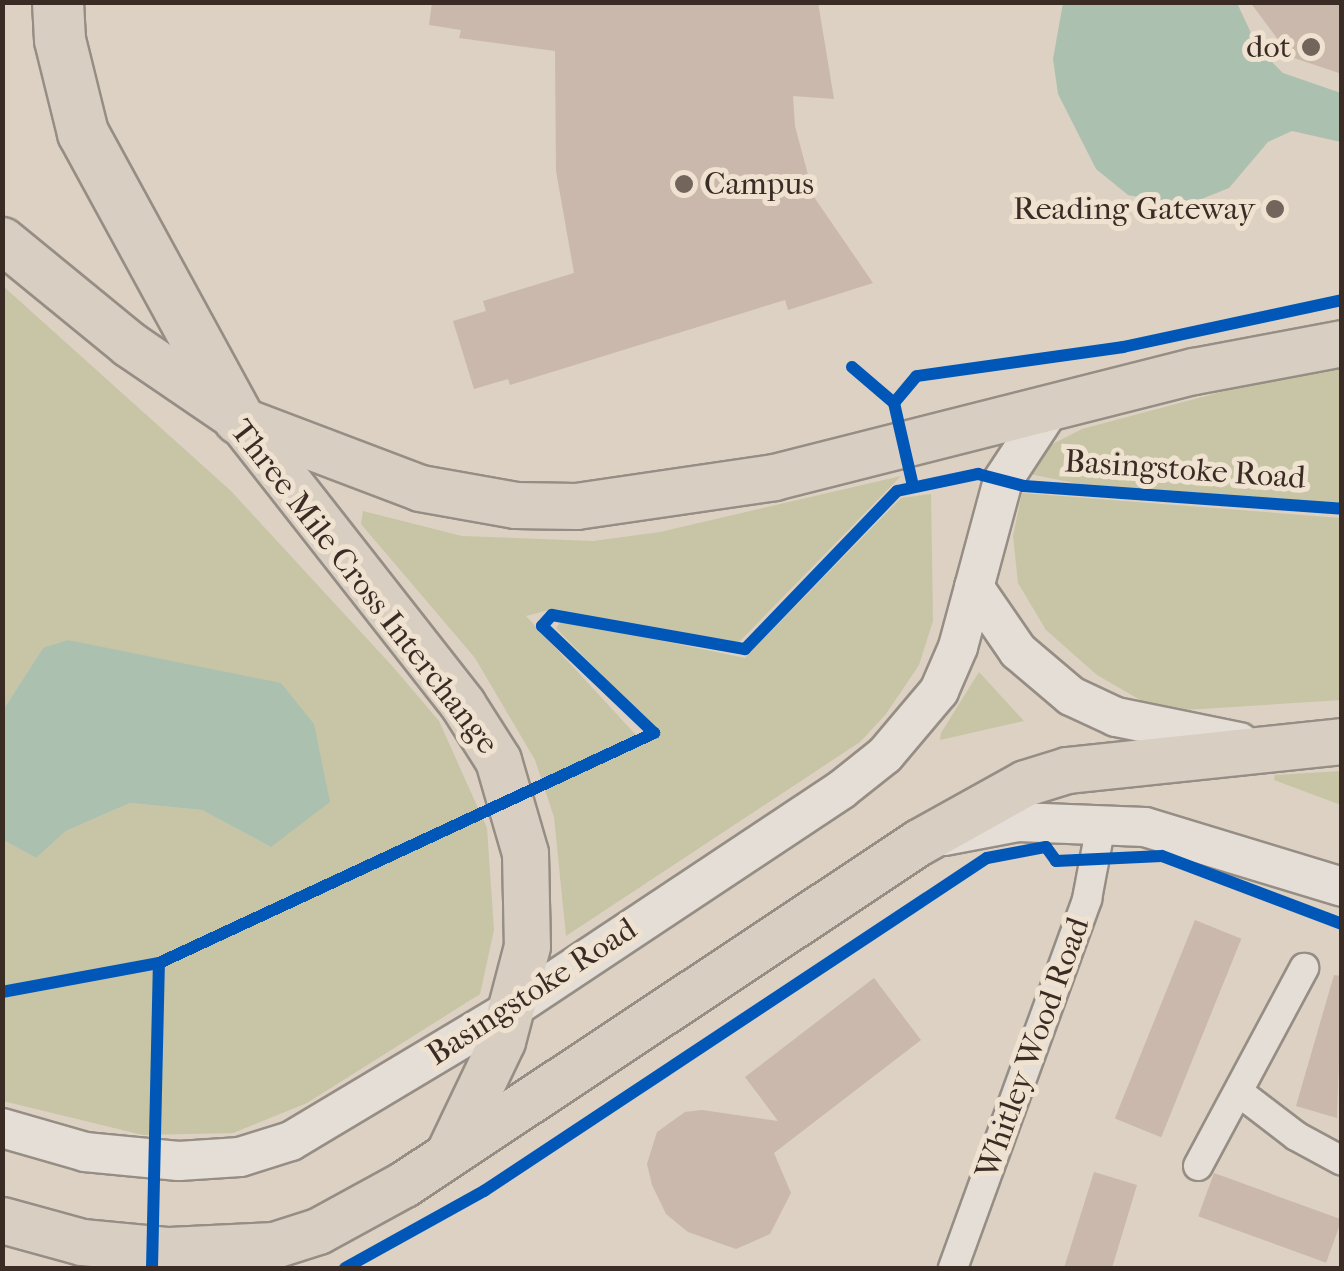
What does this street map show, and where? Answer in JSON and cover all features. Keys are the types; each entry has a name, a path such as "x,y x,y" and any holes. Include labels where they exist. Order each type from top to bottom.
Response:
{"highway":[{"path":"58,2 66,72 88,144 239,419"},
{"name":"Three Mile Cross Interchange","path":"2,240 130,344 239,419 463,705 498,760 519,819 529,895 524,969 489,1074 448,1154"},
{"name":"Basingstoke Road","path":"239,419 420,488 500,503 576,506 774,477 1051,408 1342,343"},
{"path":"2,1220 82,1242 169,1250 274,1245 318,1231 448,1154 919,842 1044,776 1342,741"}],"main road":[{"name":"Basingstoke Road","path":"2,1128 116,1156 240,1157 291,1141 512,1008 885,756 939,692 1003,480 1051,408"},
{"path":"974,586 1018,651 1089,706 1156,727 1266,747"},
{"path":"919,842 1018,822 1101,825 1172,833 1342,887"},
{"path":"269,1268 318,1231"}],"street":[{"name":"Whitley Wood Road","path":"953,1268 1087,899 1101,825"},
{"path":"1198,1166 1304,968"},
{"path":"1240,1093 1296,1136 1342,1160"}],"shaded area":[{"path":"1063,3 1237,3 1258,48 1283,73 1341,93 1341,142 1292,131 1268,142 1229,188 1184,206 1128,195 1096,169 1058,94 1053,59"},
{"path":"3,286 231,491 394,668 439,721 487,828 494,930 480,994 307,1103 233,1133 143,1135 3,1101 3,840 36,858 66,831 130,803 202,810 271,847 43,648 3,710"},
{"path":"1341,369 1341,504 1103,489 1025,473 1043,449 1082,429 1266,380"},
{"path":"901,476 739,642 549,610 526,616 636,735 657,732 556,628 562,620 745,658 901,498 931,494 933,621 919,665 886,714 860,742 566,936 554,817 535,760 475,658 361,524 363,511 462,536 593,541 660,532"},
{"path":"1022,493 1341,518 1341,700 1185,710 1142,701 1097,675 1046,630 1018,583 1013,536"},
{"path":"68,640 281,683 314,724 330,802 271,847 202,810 130,803 66,831 36,858 3,840 3,710 43,648"},
{"path":"979,672 1024,721 940,740 941,733"},
{"path":"1341,771 1341,805 1274,780 1275,775"}],"building":[{"name":"Campus","path":"432,2 818,2 834,99 793,96 795,126 814,197 873,283 788,310 785,300 510,385 508,379 474,389 453,321 486,311 483,301 574,273 556,171 555,51 459,38 461,30 429,25"},
{"name":"dot","path":"1250,2 1342,2 1342,74 1291,57"},
{"path":"1195,920 1241,939 1161,1137 1115,1118"},
{"path":"1334,975 1342,976 1337,1118 1296,1106"},
{"path":"874,978 921,1040 774,1153 791,1193 770,1234 736,1249 688,1232 666,1214 652,1185 647,1164 657,1132 685,1112 702,1110 778,1121 745,1077"},
{"path":"1094,1172 1137,1185 1112,1268 1064,1268"},
{"path":"1214,1173 1342,1220 1326,1263 1198,1216"}],"cycle path":[{"path":"894,403 917,376 1123,347 1342,300"},
{"path":"852,367 894,403 913,486"},
{"path":"2,992 159,963 654,733 542,626 552,615 745,649 897,491 978,474 1024,486 1342,509"},
{"path":"345,1268 484,1191 987,858 1046,847 1056,861 1162,856 1342,924"},
{"path":"152,1268 159,963"}],"place":[{"name":"dot","path":"1311,47"},
{"name":"Campus","path":"684,184"},
{"name":"Reading Gateway","path":"1275,209"}]}
